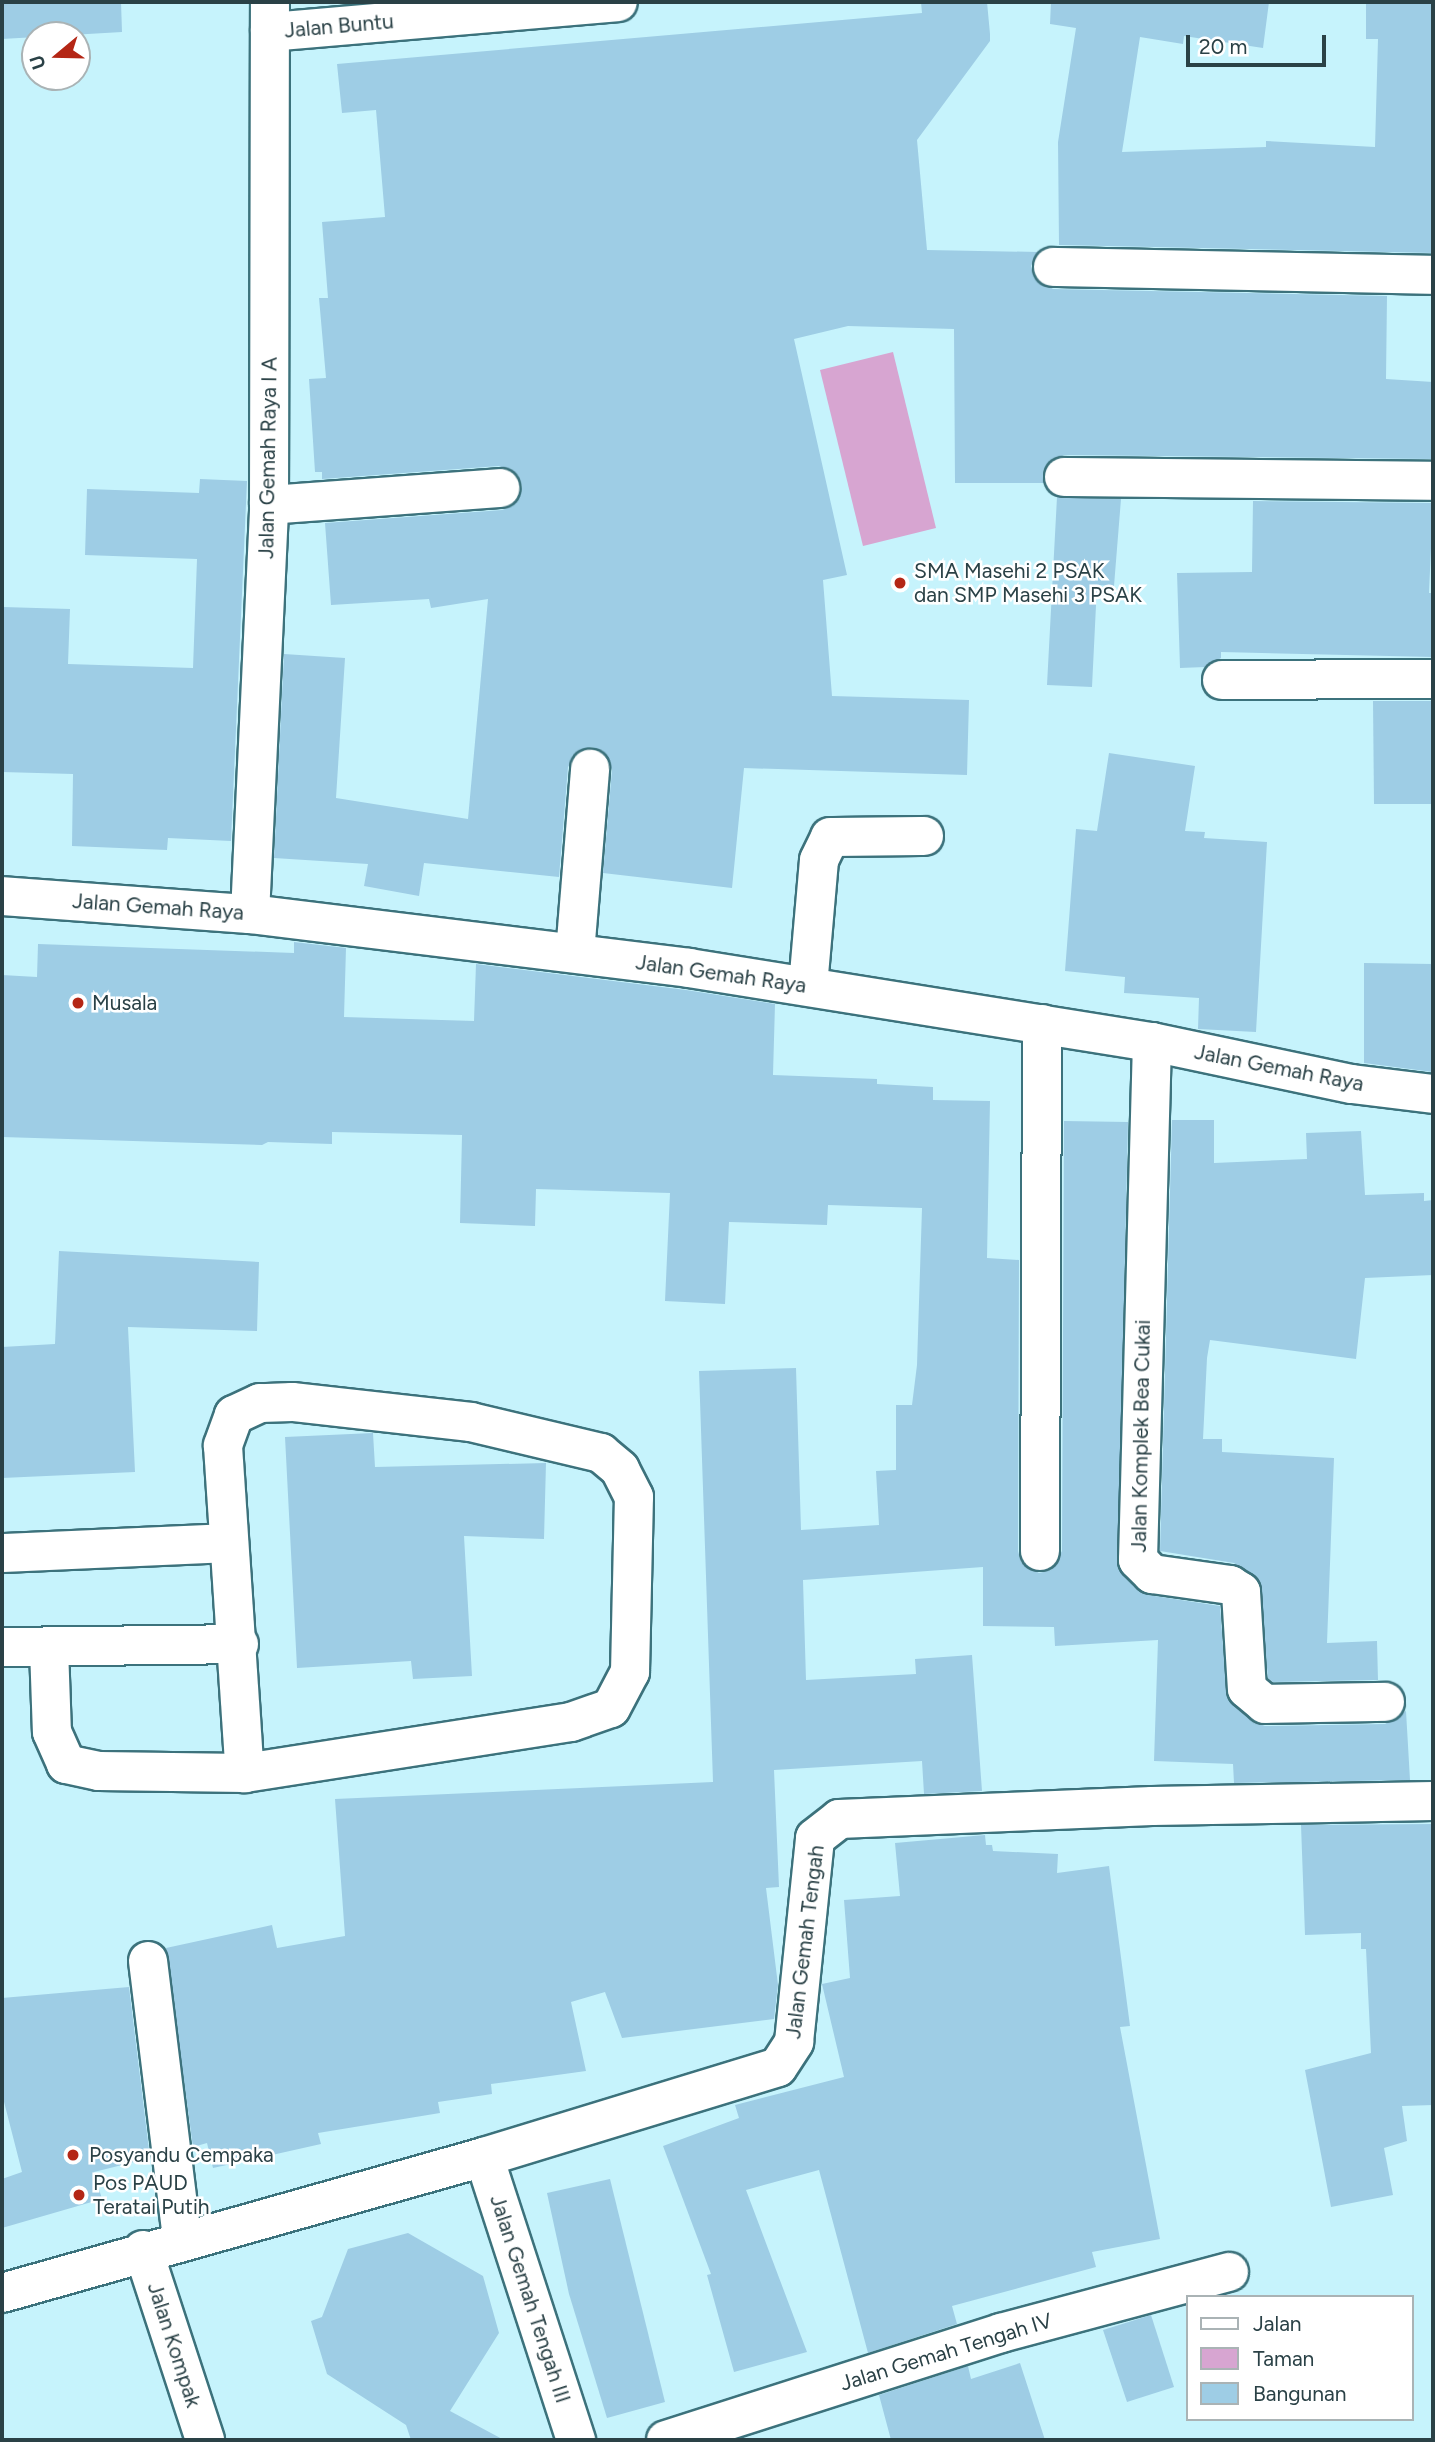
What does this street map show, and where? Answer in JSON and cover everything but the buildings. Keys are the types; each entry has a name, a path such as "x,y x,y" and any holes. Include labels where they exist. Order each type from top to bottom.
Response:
{"street":[{"name":"Jalan Buntu","path":"270,17 618,2"},
{"name":"Jalan Gemah Raya I A","path":"250,914 269,505 270,17"},
{"path":"1053,267 1433,275"},
{"path":"1064,477 1433,481"},
{"path":"269,505 499,488"},
{"path":"1222,680 1433,679"},
{"path":"575,953 590,769"},
{"path":"808,986 819,860 830,837 924,836"},
{"name":"Jalan Gemah Raya","path":"2,896 250,914 575,953 808,986 1152,1042 1352,1084 1433,1094"},
{"path":"1040,1551 1042,1024"},
{"name":"Jalan Komplek Bea Cukai","path":"1152,1042 1138,1560 1152,1574 1230,1585 1241,1592 1247,1689 1265,1704 1385,1702"},
{"path":"49,1648 52,1732 66,1764 99,1771 245,1773 571,1722 611,1708 630,1672 634,1497 620,1469 601,1453 471,1422 304,1403 260,1403 234,1416 223,1446 228,1543 239,1644 245,1773"},
{"path":"2,1553 228,1543"},
{"path":"2,1647 239,1644"},
{"name":"Jalan Gemah Tengah","path":"2,2293 183,2239 484,2158 778,2067 794,2042 815,1838 839,1819 1152,1805 1433,1801"},
{"path":"148,1961 183,2239"},
{"name":"Jalan Gemah Tengah III","path":"484,2158 576,2440"},
{"name":"Jalan Kompak","path":"144,2250 205,2440"},
{"name":"Jalan Gemah Tengah IV","path":"666,2440 1001,2333 1229,2272"}],"green space":[{"path":"893,352 936,528 863,546 820,370"}],"place":[{"name":"SMA Masehi 2 PSAK dan SMP Masehi 3 PSAK","path":"900,583"},
{"name":"Musala","path":"78,1003"},
{"name":"Posyandu Cempaka","path":"73,2155"},
{"name":"Pos PAUD Teratai Putih","path":"79,2195"}]}
